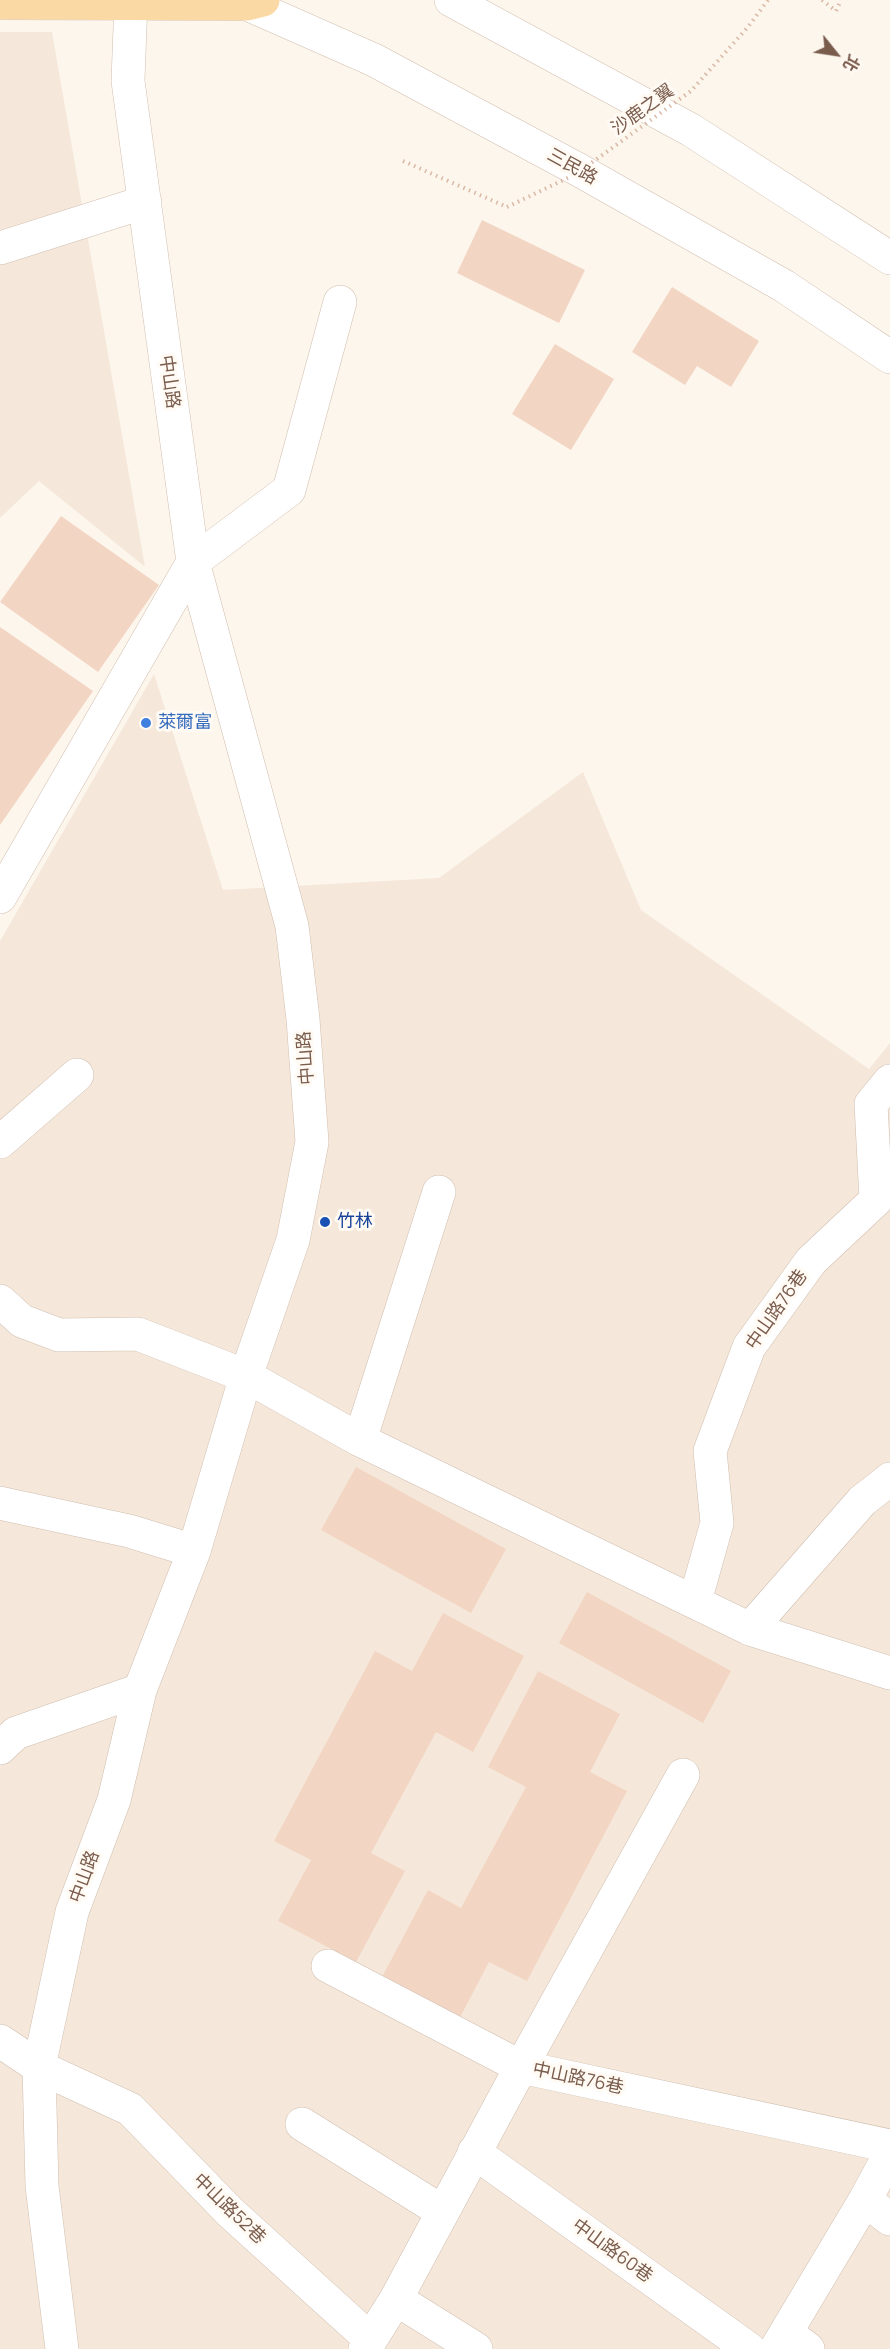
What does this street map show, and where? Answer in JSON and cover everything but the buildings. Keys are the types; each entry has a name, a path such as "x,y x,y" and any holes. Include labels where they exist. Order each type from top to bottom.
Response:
{"main road":[{"path":"0,3 251,1"}],"street":[{"path":"451,0 691,130 890,258"},
{"name":"三民路","path":"251,1 374,60 579,171 784,286 890,357"},
{"name":"中山路","path":"62,2349 42,2186 39,2067 72,1912 114,1800 140,1690 194,1551 246,1376 293,1240 312,1142 303,1019 292,926 193,562 128,81 130,2"},
{"path":"0,248 145,202"},
{"path":"0,897 193,562 289,490 340,302"},
{"path":"0,1142 77,1075"},
{"name":"中山路76巷","path":"695,1601 717,1523 710,1451 749,1347 811,1261 876,1200 871,1104 890,1081"},
{"path":"360,1440 439,1192"},
{"path":"0,1301 22,1321 59,1335 138,1334 246,1376 360,1440 750,1629 890,1673"},
{"path":"750,1629 862,1501 890,1479"},
{"path":"0,1503 129,1531 194,1551"},
{"path":"0,1748 16,1733 140,1690"},
{"name":"中山路76巷","path":"683,1775 521,2067 890,2146"},
{"path":"328,1966 521,2067"},
{"path":"0,2041 39,2067"},
{"name":"中山路52巷","path":"39,2067 130,2109 230,2212 368,2344 396,2299 521,2067"},
{"path":"302,2124 443,2212"},
{"name":"中山路60巷","path":"474,2152 749,2349"},
{"path":"790,2343 878,2210 890,2154"},
{"path":"396,2299 476,2349"}],"path":[{"name":"沙鹿之翼","path":"403,161 507,207 576,174 691,91 748,27 768,0"},
{"path":"822,0 836,11 841,0"}],"shaded area":[{"path":"0,32 52,32 145,567 39,481 0,518"},
{"path":"154,674 223,890 439,878 583,772 641,910 869,1069 890,1043 890,2349 0,2349 0,941"}],"place":[{"name":"萊爾富","path":"146,723"},
{"name":"竹林","path":"325,1222"}]}
